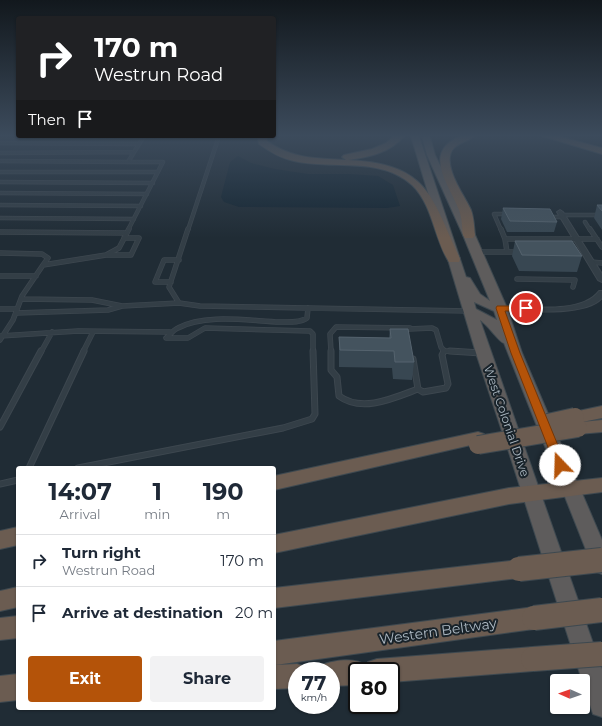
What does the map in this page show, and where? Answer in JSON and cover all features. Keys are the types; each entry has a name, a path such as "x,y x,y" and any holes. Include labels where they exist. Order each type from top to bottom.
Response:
{"highway":[{"path":"389,170 410,179 420,189 427,200 473,296 482,303 500,308"},
{"name":"West Colonial Drive","path":"426,170 483,353 532,494 602,706"},
{"path":"438,170 469,235 500,308 515,353 602,565"},
{"path":"447,170 465,211 469,235"},
{"path":"470,311 486,317 496,324 515,353"},
{"path":"276,483 577,423 602,412"},
{"path":"577,423 602,426"},
{"path":"276,544 501,498 602,485"},
{"path":"0,540 16,536"},
{"path":"276,598 602,560"},
{"path":"0,601 16,597"},
{"name":"Western Beltway","path":"276,653 602,610"},
{"path":"0,629 16,627"},
{"path":"400,669 602,654"},
{"path":"276,678 288,677"},
{"path":"0,689 16,687"}],"street":[{"path":"561,215 586,252 602,280"},
{"path":"500,308 569,309 597,300 601,295"}],"lane":[{"path":"179,303 170,287 171,282 208,170"},
{"path":"0,172 158,172 119,248 106,255"},
{"path":"0,182 153,183"},
{"path":"0,194 147,194"},
{"path":"0,205 141,206"},
{"path":"507,252 505,239 494,214 511,214"},
{"path":"543,217 561,215 602,215"},
{"path":"0,218 134,219"},
{"path":"585,222 602,247"},
{"path":"0,232 126,233"},
{"path":"43,265 106,255 131,255 139,238 124,238"},
{"path":"505,239 596,239"},
{"path":"476,252 523,252"},
{"path":"578,252 586,252"},
{"path":"0,253 42,254 48,258 21,299 1,337"},
{"path":"171,282 156,282 164,260 178,260"},
{"path":"592,262 602,263"},
{"path":"0,276 36,276"},
{"path":"517,279 575,280 572,287"},
{"path":"21,299 92,300 122,306"},
{"path":"0,309 16,311 108,310 122,306 179,303 200,306 470,311"},
{"path":"88,466 283,428 312,419 315,414 313,334 310,331 205,328 198,330 188,338 166,338 170,332 175,329 188,324 209,321 300,321 307,318 308,308"},
{"path":"336,327 432,328 436,330 441,347 444,351 442,356 448,384 446,388 423,392 418,389 372,403 348,402 339,396 337,377 331,370 330,334 336,327"},
{"path":"409,338 408,330 410,328"},
{"path":"1,337 52,332 170,332"},
{"path":"0,427 52,332"},
{"path":"30,466 93,332"},
{"path":"444,351 483,353"},
{"path":"412,352 418,389"},
{"path":"0,484 16,480"}],"water":[{"path":"228,170 281,170 308,174 378,176 393,185 400,206 387,208 239,207 224,202 221,197"}],"building":[{"path":"597,205 602,205 602,211"},
{"path":"503,208 550,209 557,222 510,221"},
{"path":"515,241 572,241 582,256 522,255"},
{"path":"390,329 408,329 414,362 395,362 394,351 340,350 339,337 391,338"}],"route":[{"path":"526,308 500,308 515,353 560,465"}]}
